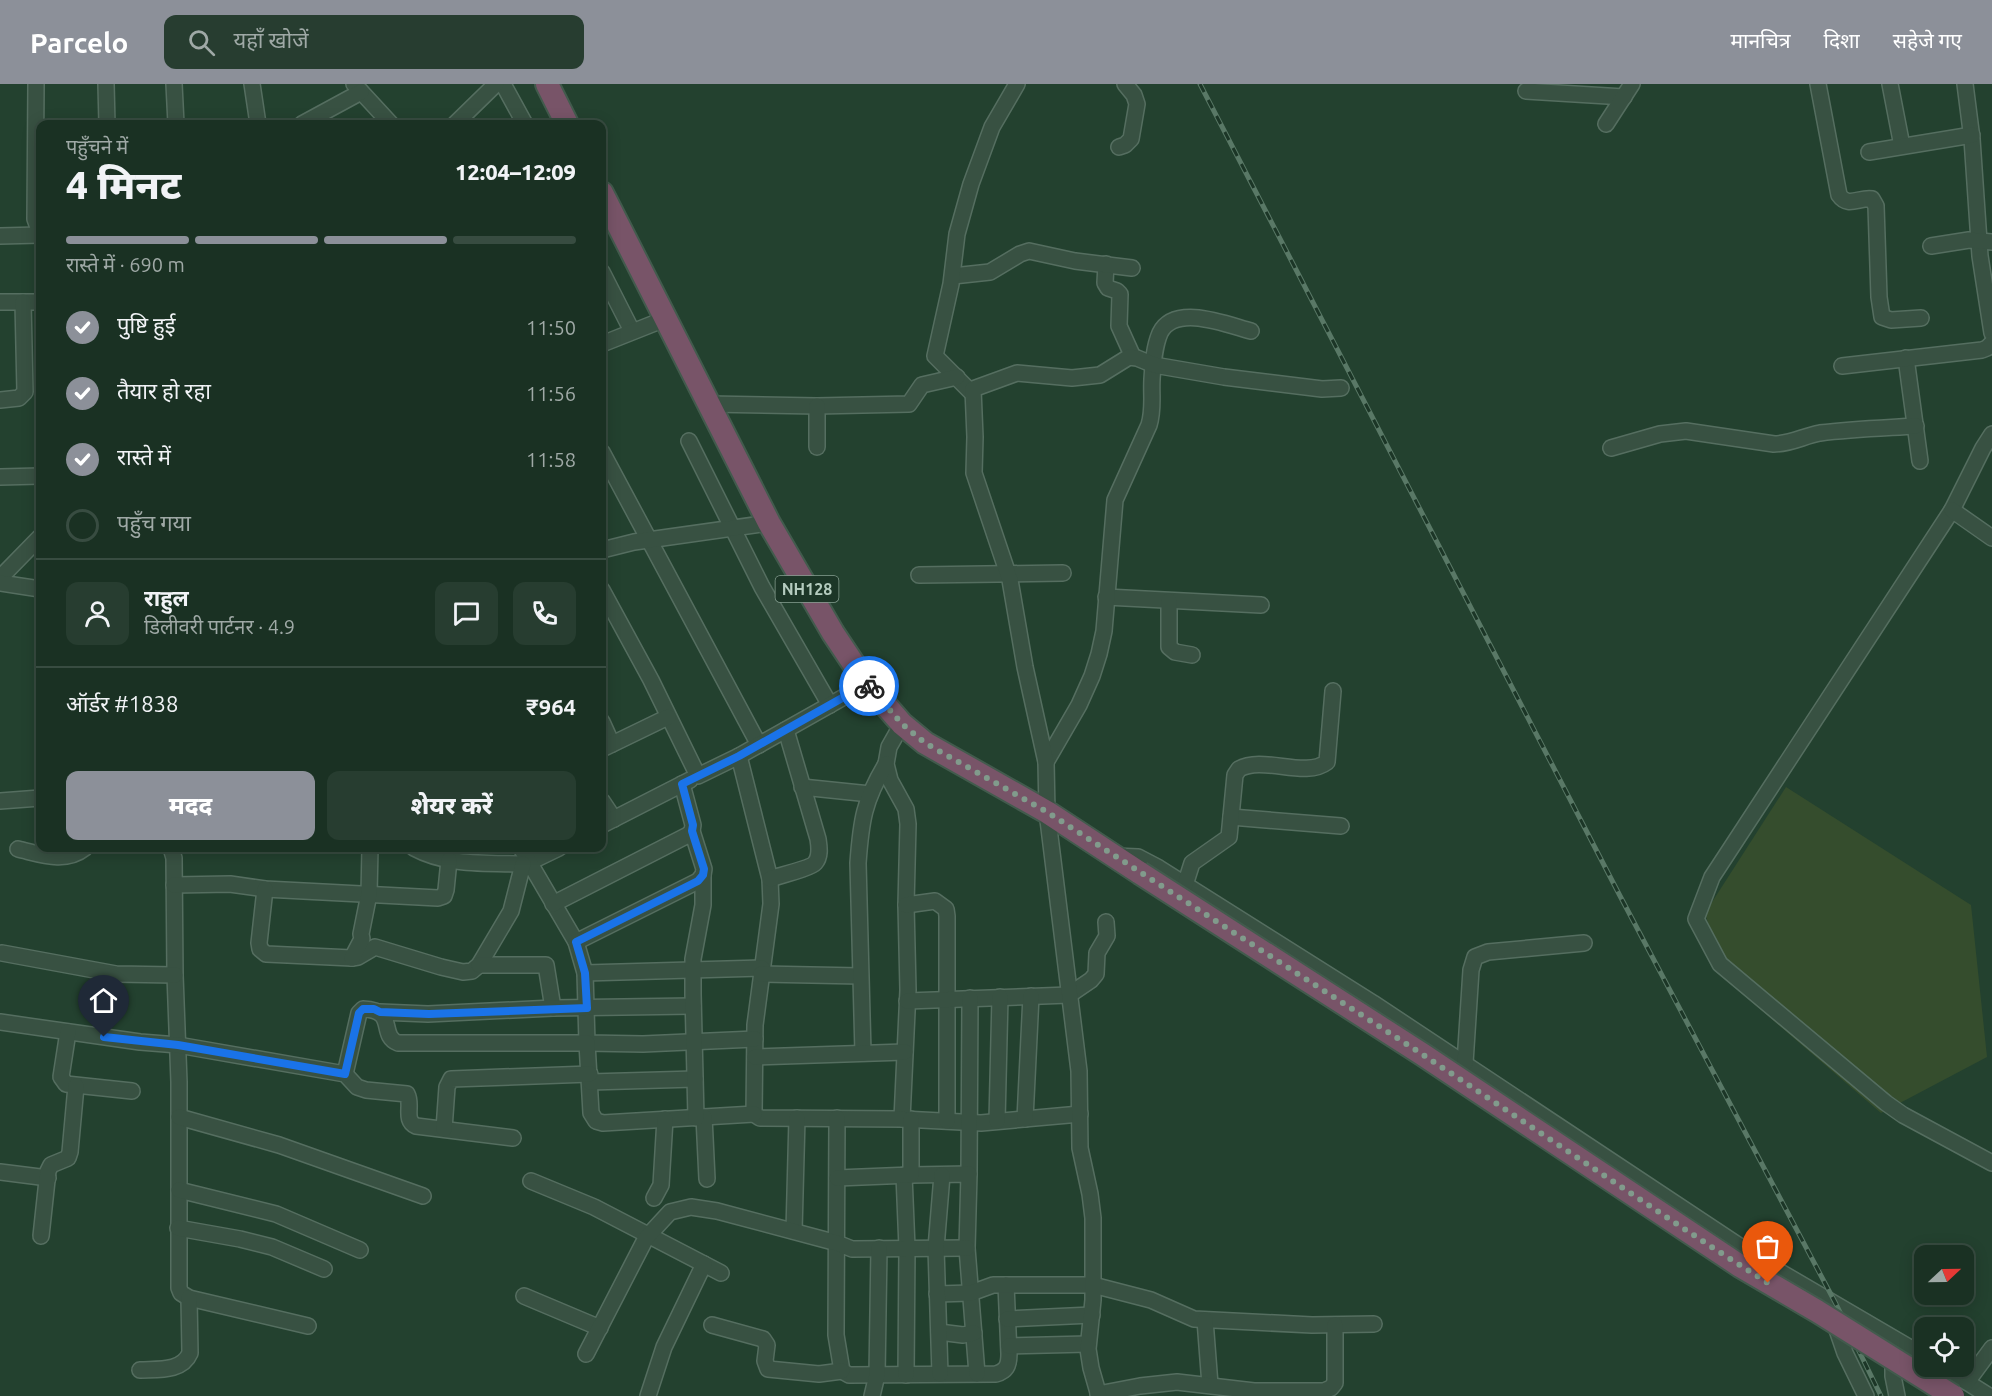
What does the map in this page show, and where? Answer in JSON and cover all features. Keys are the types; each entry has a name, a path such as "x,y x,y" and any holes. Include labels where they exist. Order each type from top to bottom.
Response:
{"highway":[{"path":"547,84 565,120"},
{"name":"NH128","path":"606,201 769,524 833,633 867,684 902,724 918,738 947,757 1047,812 1422,1054 1732,1261 1825,1316 1960,1389"}],"street":[{"path":"36,84 37,120"},
{"path":"106,84 106,120"},
{"path":"174,84 176,120"},
{"path":"252,84 257,120"},
{"path":"459,120 496,84"},
{"path":"503,84 523,120"},
{"path":"972,393 935,356 953,276 957,234 970,184 992,127 1017,84"},
{"path":"1119,147 1131,139 1137,104 1134,95 1125,84"},
{"path":"1606,124 1632,84"},
{"path":"1818,84 1839,195 1843,201 1847,202 1872,199 1876,206 1879,297 1882,317 1891,320 1921,318"},
{"path":"1890,84 1902,146"},
{"path":"1965,84 1986,242 1992,333"},
{"path":"308,120 358,87 387,120"},
{"path":"1526,91 1624,97"},
{"path":"1869,152 1972,135"},
{"path":"36,199 36,222"},
{"path":"0,236 36,234"},
{"path":"1931,246 1965,240 1986,242"},
{"path":"953,276 990,272 1029,251 1075,261 1132,268"},
{"path":"1106,264 1106,285 1120,294 1119,326 1133,357"},
{"path":"606,280 632,332"},
{"path":"0,302 36,302"},
{"path":"0,400 19,398 25,392 22,302"},
{"path":"606,342 665,318"},
{"path":"1046,762 1079,705 1092,676 1104,631 1115,500 1153,413 1154,354 1161,333 1171,322 1179,319 1200,318 1251,332"},
{"path":"1842,366 1982,350 1988,348 1992,343"},
{"path":"1335,1325 1336,1380 1334,1386 1328,1390 1319,1392 1254,1391 1177,1382 1140,1386 1099,1395 1091,1368 1088,1344 1094,1285 1093,1218 1080,1148 1079,1071 1047,812 1046,762 1031,700 1013,591 974,472 975,428 972,393 975,387 1017,373 1072,378 1100,375 1129,357 1154,365 1235,379 1322,389 1341,388"},
{"path":"1906,357 1920,461"},
{"path":"709,404 817,406 909,404 922,385 957,377"},
{"path":"817,406 817,447"},
{"path":"1611,448 1660,435 1686,431 1786,444 1822,433 1916,426"},
{"path":"1992,434 1987,451 1952,510 1712,877 1696,919 1720,963 1886,1103 1903,1115 1992,1163"},
{"path":"689,441 731,528 785,630 830,705"},
{"path":"606,460 759,745"},
{"path":"0,477 36,476"},
{"path":"1952,510 1992,538"},
{"path":"606,549 648,540 769,524"},
{"path":"0,578 36,541"},
{"path":"919,575 1063,573"},
{"path":"0,583 36,588"},
{"path":"1106,597 1261,605"},
{"path":"1169,601 1169,647 1175,652 1192,655"},
{"path":"606,607 651,680 698,776"},
{"path":"608,822 739,756 867,684"},
{"path":"1185,885 1192,863 1227,839 1235,775 1239,769 1250,765 1316,768 1327,762 1333,691"},
{"path":"607,747 668,717"},
{"path":"863,1053 858,863 864,810 886,764 889,747 902,724"},
{"path":"770,879 811,866 818,858 818,839 786,730"},
{"path":"739,756 770,879 771,904 761,971 755,1039 754,1114"},
{"path":"886,764 890,780 903,802 907,816 906,1375"},
{"path":"682,784 693,825 692,831 704,869 703,905 693,959 693,1006 695,1079 707,1179"},
{"path":"802,787 870,794"},
{"path":"0,801 36,798"},
{"path":"1231,817 1341,826"},
{"path":"553,904 692,831"},
{"path":"18,849 58,857 66,857 77,852"},
{"path":"172,852 179,1117 178,1281 182,1293 189,1298 308,1326"},
{"path":"370,852 369,894 361,934 369,943 441,968 462,972 472,970 479,965 511,911 526,863"},
{"path":"421,852 449,860 475,863 526,863 550,852"},
{"path":"522,852 526,863 576,942 585,973 591,1113 596,1120 603,1123 754,1114 760,1118 970,1122 1080,1114"},
{"path":"1115,856 1138,857 1185,885 1465,1063 1766,1263 1914,1350"},
{"path":"174,885 230,884 265,889 431,898 444,896 449,860"},
{"path":"576,942 698,881 703,875"},
{"path":"265,889 259,943 262,952 352,958 358,957 369,943"},
{"path":"906,905 935,901 946,909 947,1121"},
{"path":"907,1001 1069,995 1096,974 1097,953 1107,936 1106,922"},
{"path":"1465,1063 1471,970 1475,957 1488,952 1584,944"},
{"path":"2,953 116,974 175,975"},
{"path":"479,965 546,965 553,1008"},
{"path":"585,973 693,970 860,976"},
{"path":"1025,1119 1030,996"},
{"path":"997,1121 1000,997"},
{"path":"970,998 967,1248 977,1374"},
{"path":"345,1074 359,1013 363,1009 429,1014 553,1008 693,1006"},
{"path":"380,1012 393,1041 398,1043 643,1044 755,1039"},
{"path":"0,1022 140,1042 178,1045 345,1074 357,1087 366,1090 407,1094 410,1100 409,1120 416,1126 513,1138"},
{"path":"68,1032 61,1077 66,1084 132,1091"},
{"path":"755,1057 905,1052"},
{"path":"444,1128 447,1087 451,1078 695,1079"},
{"path":"41,1236 51,1165 68,1158 70,1152 76,1086"},
{"path":"179,1117 279,1145 423,1196"},
{"path":"795,1231 797,1118"},
{"path":"837,1118 836,1335 842,1371"},
{"path":"654,1198 661,1185 665,1119"},
{"path":"0,1172 48,1178"},
{"path":"837,1178 969,1174"},
{"path":"940,1374 936,1248 942,1175"},
{"path":"531,1181 594,1207 721,1273"},
{"path":"178,1190 276,1214 360,1250"},
{"path":"586,1354 649,1235 670,1212 691,1206 795,1231 852,1249 967,1248"},
{"path":"178,1228 272,1247 324,1269"},
{"path":"872,1396 877,1375 879,1248"},
{"path":"648,1396 664,1347 704,1264"},
{"path":"937,1294 971,1293 993,1284 1094,1285 1151,1300 1185,1316 1205,1320 1312,1325 1374,1324"},
{"path":"712,1325 763,1339 767,1345 765,1361 768,1368 819,1374 842,1371 849,1375 996,1374 1006,1369 1009,1362 1006,1285"},
{"path":"524,1296 600,1328"},
{"path":"140,1370 172,1368 187,1360 190,1353 189,1298"},
{"path":"1826,1298 1845,1353 1866,1396"},
{"path":"1007,1319 1092,1315"},
{"path":"1205,1320 1210,1385"},
{"path":"939,1332 963,1335 974,1333"},
{"path":"1893,1337 1893,1376 1897,1396"},
{"path":"1009,1346 1088,1344"},
{"path":"1960,1389 1992,1348"},
{"path":"1950,1377 1960,1389 1989,1396"}],"green space":[{"path":"1786,787 1971,905 1987,1057 1881,1113 1725,979 1705,913"}],"railway":[{"path":"1200,84 1619,894 1836,1304 1881,1396"}],"way so far":[{"path":"869,686 902,724 925,743 1047,812 1422,1054 1768,1283"}],"route":[{"path":"104,1037 178,1045 345,1074 359,1013 363,1009 429,1014 587,1008 585,973 576,942 698,881 703,875 704,869 692,831 693,825 682,784 739,756 867,684 869,686"}]}
